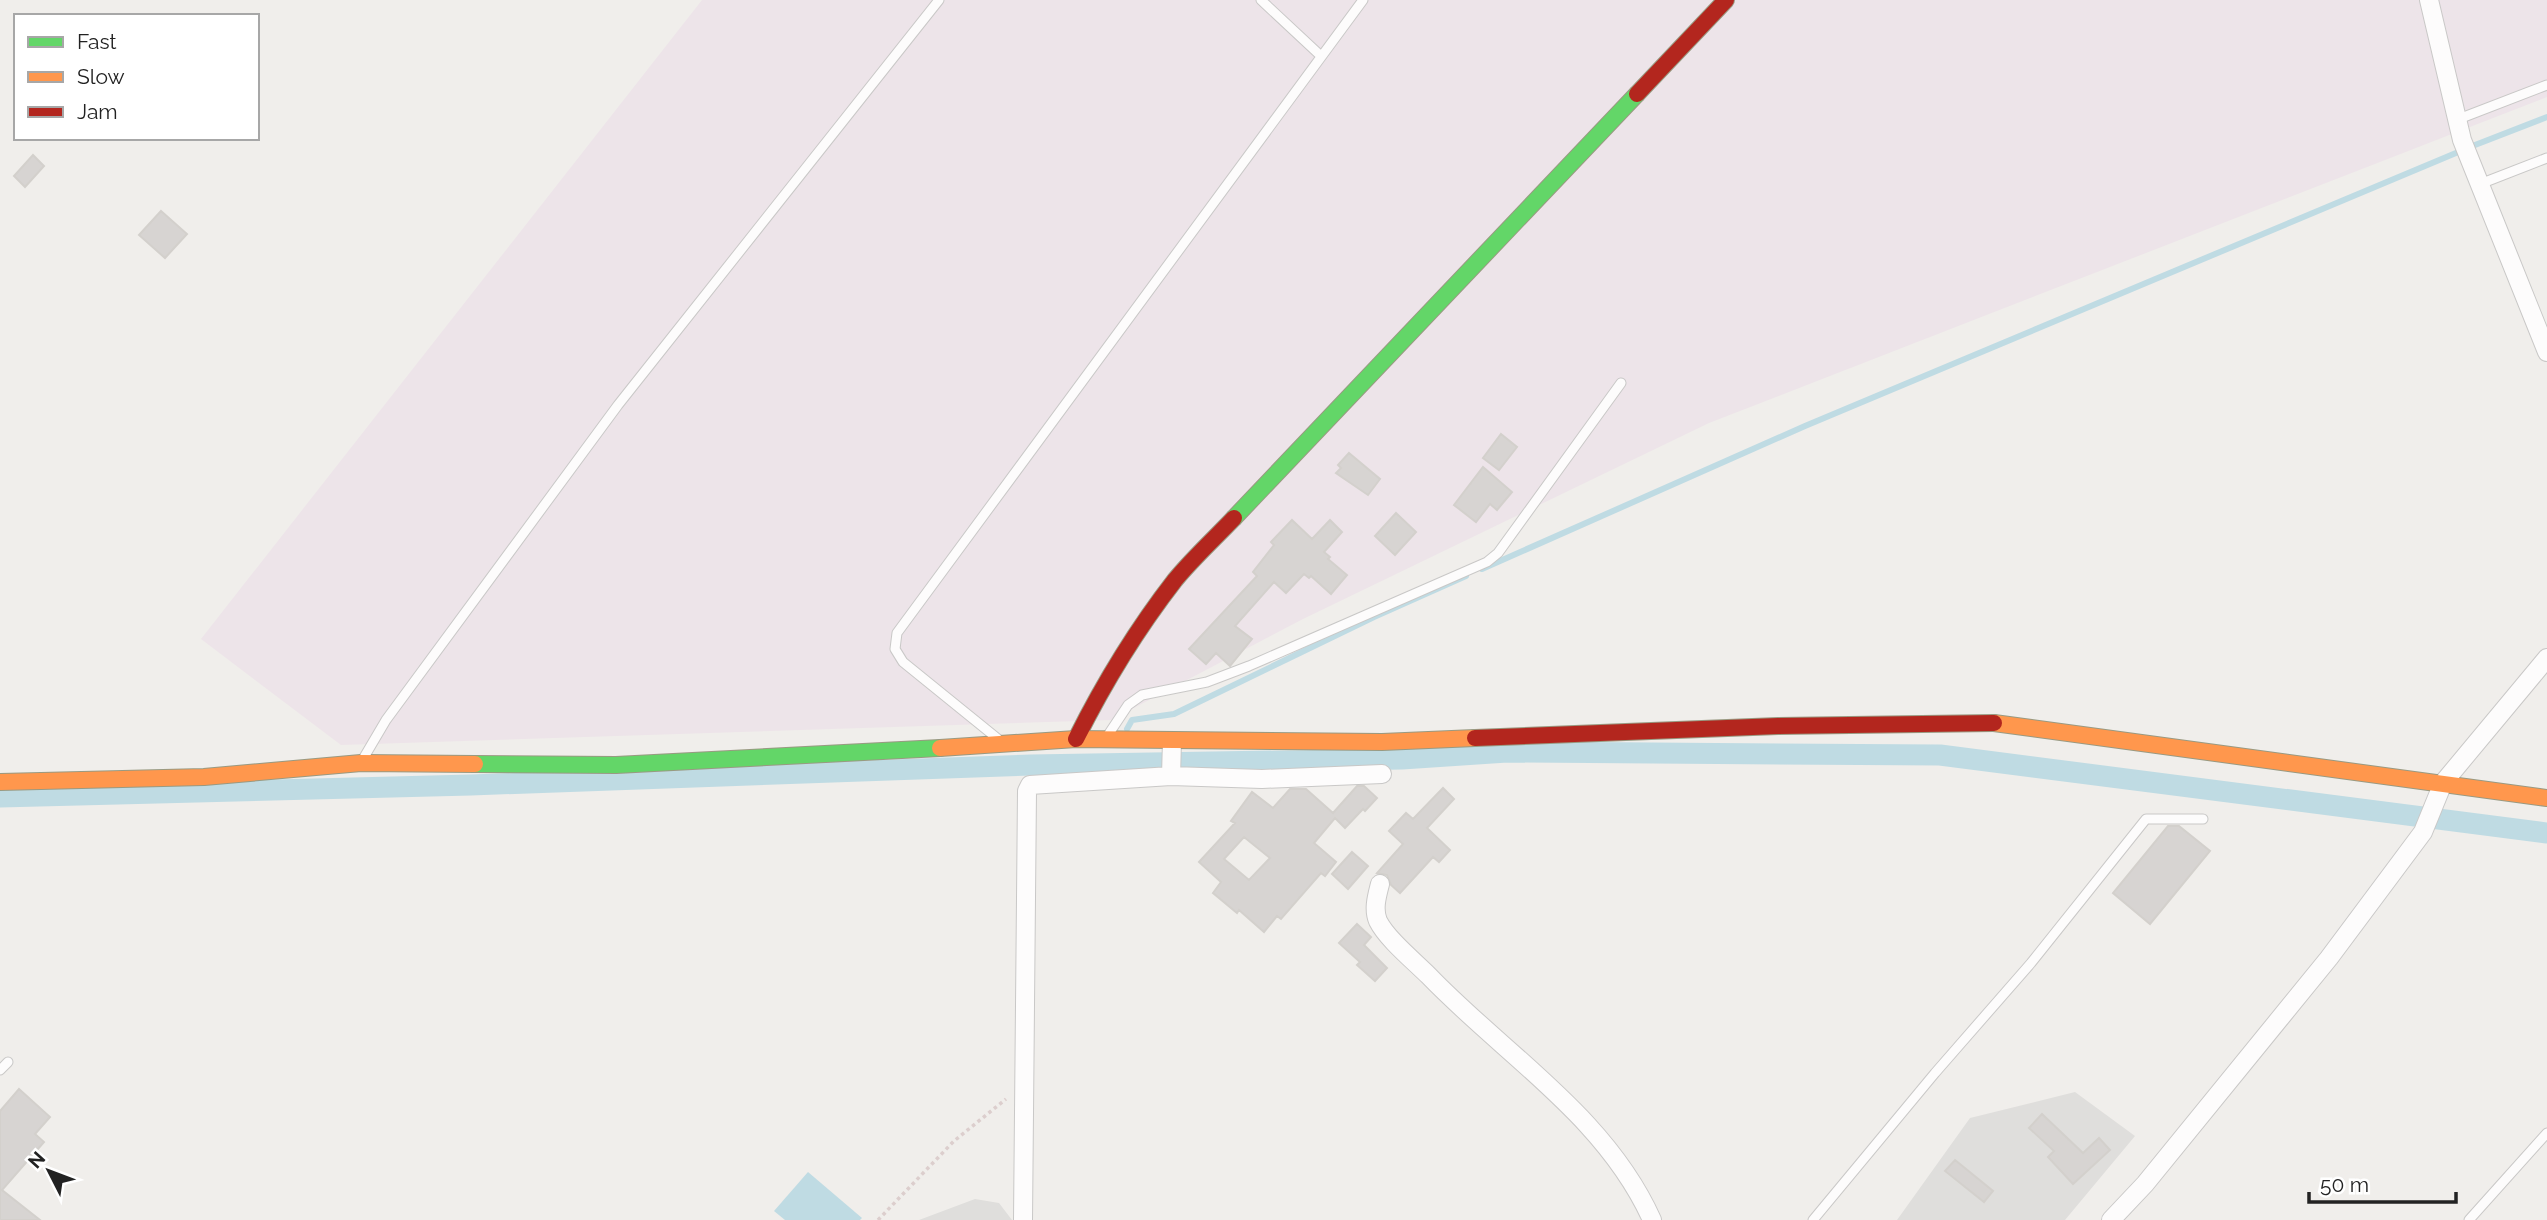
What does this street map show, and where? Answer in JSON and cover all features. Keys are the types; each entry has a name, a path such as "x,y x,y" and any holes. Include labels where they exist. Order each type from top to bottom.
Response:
{"street":[{"path":"1076,739 1098,693 1150,613 1177,578 1726,0"},
{"path":"2429,0 2462,140 2547,352"},
{"path":"2111,1220 2145,1184 2329,958 2423,832 2443,783 2547,658"},
{"path":"0,782 204,777 361,763 616,765 1006,746 1076,739 1408,741 1778,726 1992,723 2547,798"},
{"path":"1171,776 1172,741"},
{"path":"1023,1220 1028,788 1033,784 1171,776 1262,779 1382,774"},
{"path":"1380,884 1375,912 1385,931 1469,1017 1584,1119 1616,1159 1652,1220"}],"lane":[{"path":"361,763 386,720 618,405 939,0"},
{"path":"1261,0 1321,56"},
{"path":"1006,746 902,662 895,649 897,634 1363,0"},
{"path":"2456,120 2547,85"},
{"path":"2480,184 2547,158"},
{"path":"1105,740 1128,705 1142,695 1207,682 1249,666 1488,562 1498,553 1621,383"},
{"path":"1813,1220 2031,963 2146,819 2203,819"},
{"path":"0,1070 8,1062"},
{"path":"2469,1220 2547,1133"}],"path":[{"path":"878,1220 954,1141 1025,1083"}],"shaded area":[{"path":"702,0 2547,0 2547,97 1709,423 1303,619 1111,720 341,745 201,639"},
{"path":"2075,1092 2135,1136 2065,1220 1897,1220 1970,1118"},
{"path":"975,1199 999,1203 1012,1220 919,1220"}],"water":[{"path":"808,1172 862,1218 785,1220 774,1211"}],"building":[{"path":"33,155 44,166 25,187 14,176"},
{"path":"161,211 187,234 165,258 139,235"},
{"path":"1501,434 1517,447 1499,470 1483,458"},
{"path":"1349,453 1380,479 1368,495 1336,473 1341,468 1338,465"},
{"path":"1483,467 1512,492 1497,510 1490,504 1476,522 1454,505"},
{"path":"1396,513 1416,532 1395,555 1375,536"},
{"path":"1292,520 1312,539 1330,520 1342,532 1324,552 1330,557 1328,559 1347,575 1331,594 1311,576 1309,578 1304,574 1286,593 1274,582 1235,626 1252,639 1230,666 1216,653 1206,664 1189,649 1257,576 1253,572 1274,545 1271,542"},
{"path":"1357,786 1364,786 1377,798 1345,828 1335,818 1314,843 1336,862 1325,876 1321,873 1281,919 1277,916 1264,932 1239,910 1237,913 1213,893 1221,882 1199,862 1235,823 1231,821 1252,792 1273,808 1290,789 1306,789 1333,813","holes":["1244,837 1270,858 1249,880 1224,859"]},
{"path":"1443,788 1454,799 1427,828 1450,850 1439,862 1433,857 1400,893 1391,885 1387,875 1377,873 1403,844 1389,831 1406,813 1413,819"},
{"path":"2168,826 2179,826 2210,851 2150,924 2113,893"},
{"path":"1352,852 1368,866 1348,889 1332,874"},
{"path":"1357,924 1371,937 1364,945 1387,968 1375,981 1357,965 1360,962 1339,943"},
{"path":"19,1089 50,1117 35,1134 44,1142 2,1190 40,1220 0,1220 0,1111"},
{"path":"2042,1114 2083,1153 2099,1138 2110,1150 2073,1184 2048,1157 2054,1151 2029,1128"},
{"path":"1955,1160 1993,1191 1984,1202 1945,1171"}],"waterway":[{"path":"1482,569 1805,426 2547,117"},
{"path":"1127,729 1132,720 1174,714 1374,617 1466,576"},
{"path":"0,797 471,785 1031,765 1402,759 1507,752 1940,755 2547,833"}],"traffic: fast":[{"path":"1234,518 1637,94"},
{"path":"475,764 616,765 940,748"}],"traffic: slow":[{"path":"1994,723 2547,798"},
{"path":"940,748 1076,739 1382,742 1475,738"},
{"path":"0,782 204,777 361,763 475,764"}],"traffic: jam":[{"path":"1637,94 1726,0"},
{"path":"1076,739 1098,697 1147,618 1175,580 1234,518"},
{"path":"1475,738 1778,726 1994,723"}]}
